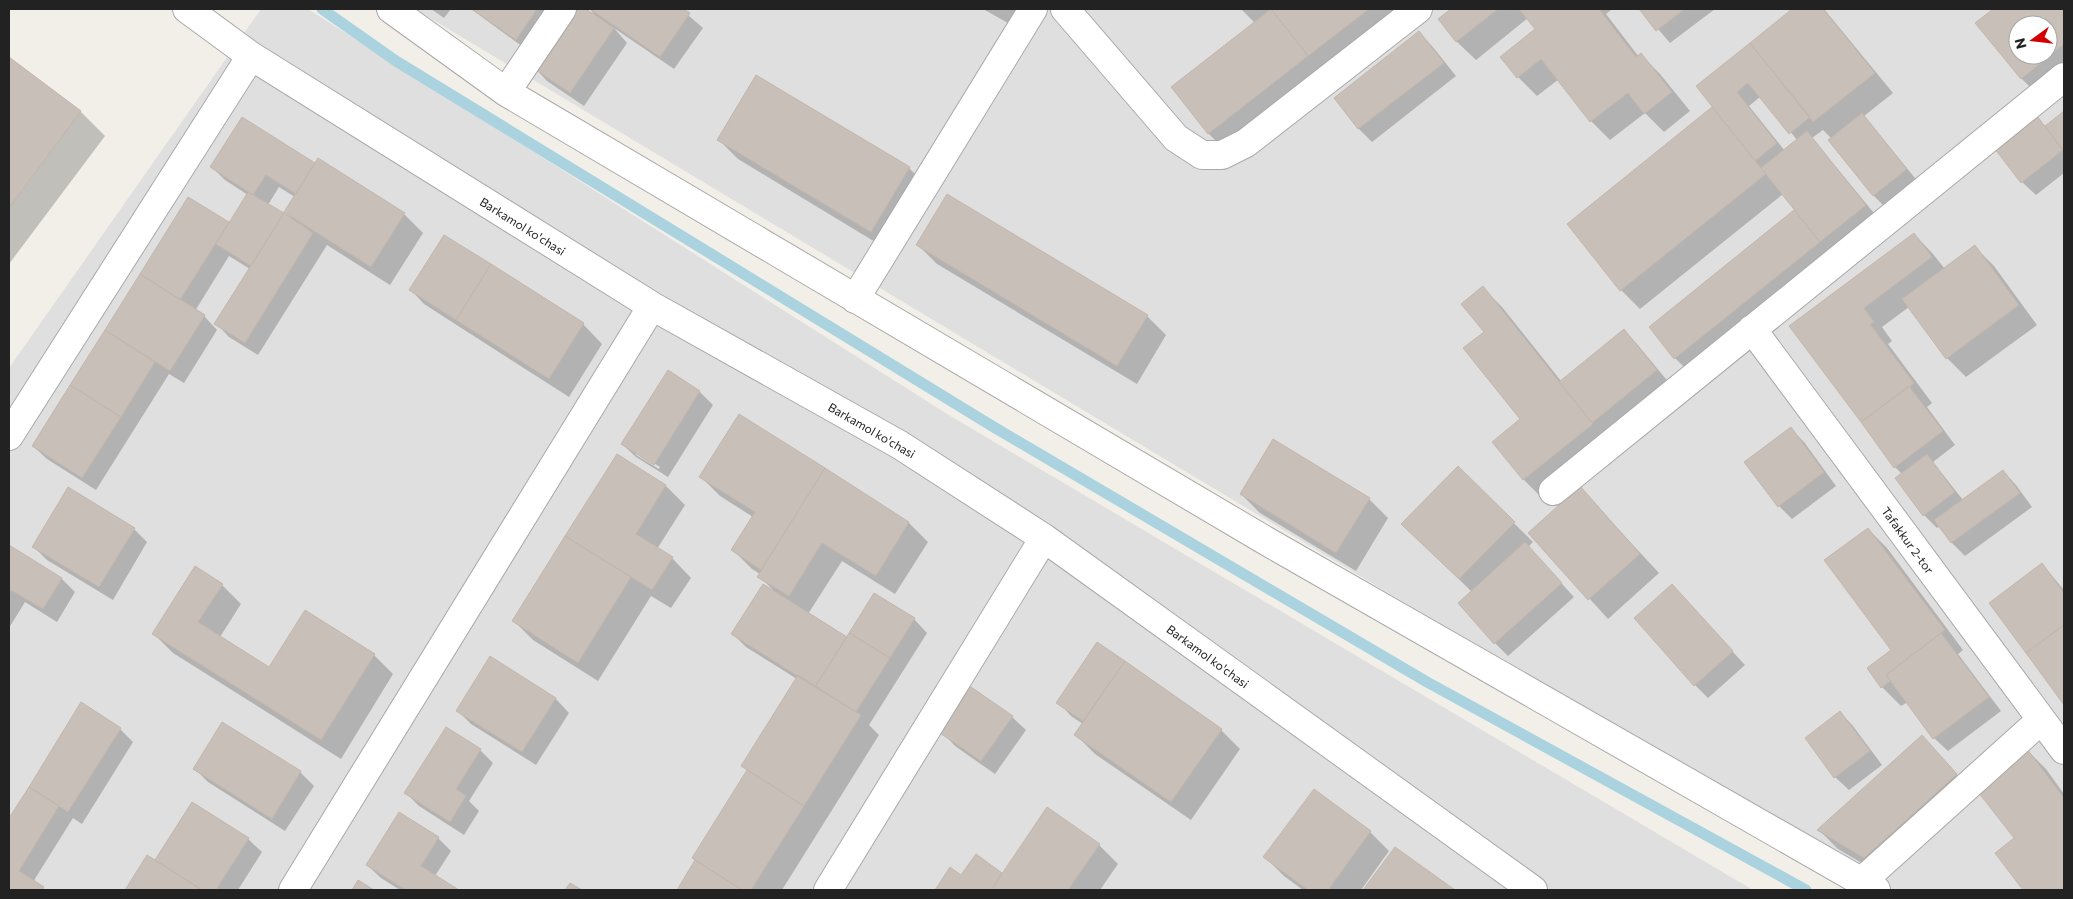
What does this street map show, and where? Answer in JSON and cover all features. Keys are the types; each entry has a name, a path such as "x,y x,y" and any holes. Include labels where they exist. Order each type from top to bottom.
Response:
{"street":[{"name":"Barkamol ko'chasi","path":"187,9 251,56 652,306 900,445 1044,538 1533,890"},
{"path":"391,9 506,92 1268,542 1868,886 2041,720"},
{"path":"506,92 562,9"},
{"path":"855,299 1033,9"},
{"path":"1065,9 1176,138 1202,156 1222,155 1246,143 1418,9"},
{"path":"9,436 251,56"},
{"path":"1553,491 2064,77"},
{"path":"293,890 652,306"},
{"name":"Tafakkur 2-tor","path":"1752,329 2064,750"},
{"path":"828,890 1044,538"}],"shaded area":[{"path":"261,9 308,9 952,417 1753,890 9,890 9,368"},
{"path":"415,9 2064,9 2064,890 1883,890"}],"building":[{"path":"472,9 537,9 516,40"},
{"path":"572,9 586,9 614,28 570,93 533,68"},
{"path":"590,9 684,9 690,13 660,57"},
{"path":"1271,9 1369,9 1308,56"},
{"path":"1271,9 1308,56 1208,134 1171,87"},
{"path":"1451,9 1498,9 1456,42 1438,19"},
{"path":"1519,9 1599,9 1636,57 1641,53 1672,92 1644,114 1628,93 1590,122 1541,59 1517,78 1500,57 1535,29"},
{"path":"1639,9 1685,9 1656,31"},
{"path":"1792,9 1823,9 1875,73 1813,122 1750,43"},
{"path":"1993,9 2061,9 2064,12 2064,44 2058,49 2058,15 2008,15 2008,63 1975,23"},
{"path":"1419,31 1444,63 1358,129 1334,98"},
{"path":"1750,43 1810,117 1789,134 1748,83 1737,92 1777,143 1755,161 1696,86"},
{"path":"9,57 81,111 9,208"},
{"path":"2010,65 2038,65 2021,79"},
{"path":"756,75 910,167 871,232 717,140"},
{"path":"1712,107 1766,174 1620,291 1567,224"},
{"path":"2064,111 2064,152 2045,126"},
{"path":"1862,113 1907,169 1873,196 1828,140"},
{"path":"2037,116 2063,150 2021,183 1995,149"},
{"path":"242,117 315,163 296,194 266,175 253,195 210,167"},
{"path":"1807,131 1866,205 1820,242 1761,168"},
{"path":"318,158 405,213 371,267 284,212"},
{"path":"248,192 284,213 251,266 216,244"},
{"path":"947,194 1148,315 1117,366 916,245"},
{"path":"188,197 229,222 180,300 140,274"},
{"path":"1794,210 1820,242 1674,359 1649,327"},
{"path":"284,213 313,233 245,343 214,324"},
{"path":"1914,233 1932,257 1864,308 1874,322 1870,324 1914,383 1861,422 1789,326"},
{"path":"444,235 491,264 456,320 409,290"},
{"path":"1975,245 2019,305 1946,359 1902,299"},
{"path":"491,264 584,323 549,379 456,320"},
{"path":"140,274 205,315 170,371 105,330"},
{"path":"1483,286 1593,424 1523,480 1492,442 1520,419 1463,348 1484,332 1461,304"},
{"path":"1624,329 1657,370 1592,423 1559,382"},
{"path":"105,330 155,362 121,417 70,385"},
{"path":"668,370 700,391 654,465 621,444"},
{"path":"70,385 121,417 82,478 32,446"},
{"path":"1909,386 1943,431 1894,468 1861,422"},
{"path":"739,414 825,468 761,570 731,550 755,512 699,477"},
{"path":"1791,427 1824,472 1778,507 1744,462"},
{"path":"1273,439 1370,498 1336,553 1240,494"},
{"path":"617,454 666,485 636,534 673,557 652,590 565,536"},
{"path":"1927,454 1955,492 1923,516 1895,478"},
{"path":"1458,466 1515,522 1459,579 1401,524"},
{"path":"825,468 909,522 876,576 822,543 789,596 757,577"},
{"path":"2003,470 2020,493 1951,543 1934,520"},
{"path":"1580,486 1640,554 1588,600 1528,533"},
{"path":"68,487 135,528 99,587 32,547"},
{"path":"1868,528 1945,630 1886,675 1891,681 1881,688 1867,668 1891,650 1824,560"},
{"path":"565,536 631,577 578,663 512,621"},
{"path":"1525,542 1562,583 1494,644 1458,603"},
{"path":"9,545 62,578 43,609 11,590 9,594"},
{"path":"2042,563 2064,593 2064,625 2026,653 1989,603"},
{"path":"195,566 223,584 198,622 269,667 305,610 375,654 321,740 152,634"},
{"path":"763,584 847,637 815,687 731,634"},
{"path":"1672,584 1733,651 1694,686 1634,618"},
{"path":"874,593 915,618 890,658 849,633"},
{"path":"2064,625 2064,705 2026,653"},
{"path":"849,633 890,658 856,712 815,687"},
{"path":"1941,633 1989,697 1933,739 1886,675"},
{"path":"1097,642 1125,661 1083,721 1056,703"},
{"path":"490,656 556,698 522,752 456,711"},
{"path":"1125,661 1222,729 1171,802 1074,735"},
{"path":"798,675 861,715 804,806 741,766"},
{"path":"971,687 1013,716 981,761 940,733"},
{"path":"81,702 121,728 68,812 29,787"},
{"path":"1840,711 1870,751 1834,778 1805,738"},
{"path":"222,722 301,771 272,819 193,769"},
{"path":"446,727 481,749 456,789 466,796 450,822 404,793"},
{"path":"1922,735 1957,774 1864,858 1817,830"},
{"path":"2027,749 2064,798 2064,890 2023,890 1995,853 2014,838 1975,788"},
{"path":"747,770 804,806 751,890 742,890 692,858"},
{"path":"29,787 59,806 19,871 44,887 42,890 9,890 9,818"},
{"path":"1314,789 1371,831 1328,890 1308,890 1263,857"},
{"path":"192,802 249,838 216,890 202,890 155,860"},
{"path":"1047,807 1100,844 1068,890 991,890"},
{"path":"399,812 439,837 421,866 459,890 406,890 366,865"},
{"path":"1395,847 1455,890 1363,890"},
{"path":"976,854 1002,873 991,890 935,890 950,867 961,875"},
{"path":"147,855 155,860 202,890 125,890"},
{"path":"695,860 742,890 677,890"},
{"path":"358,880 374,890 352,890"},
{"path":"570,883 582,890 565,890"}],"waterway":[{"path":"322,9 396,61 992,426 1427,682 1806,890"}]}
